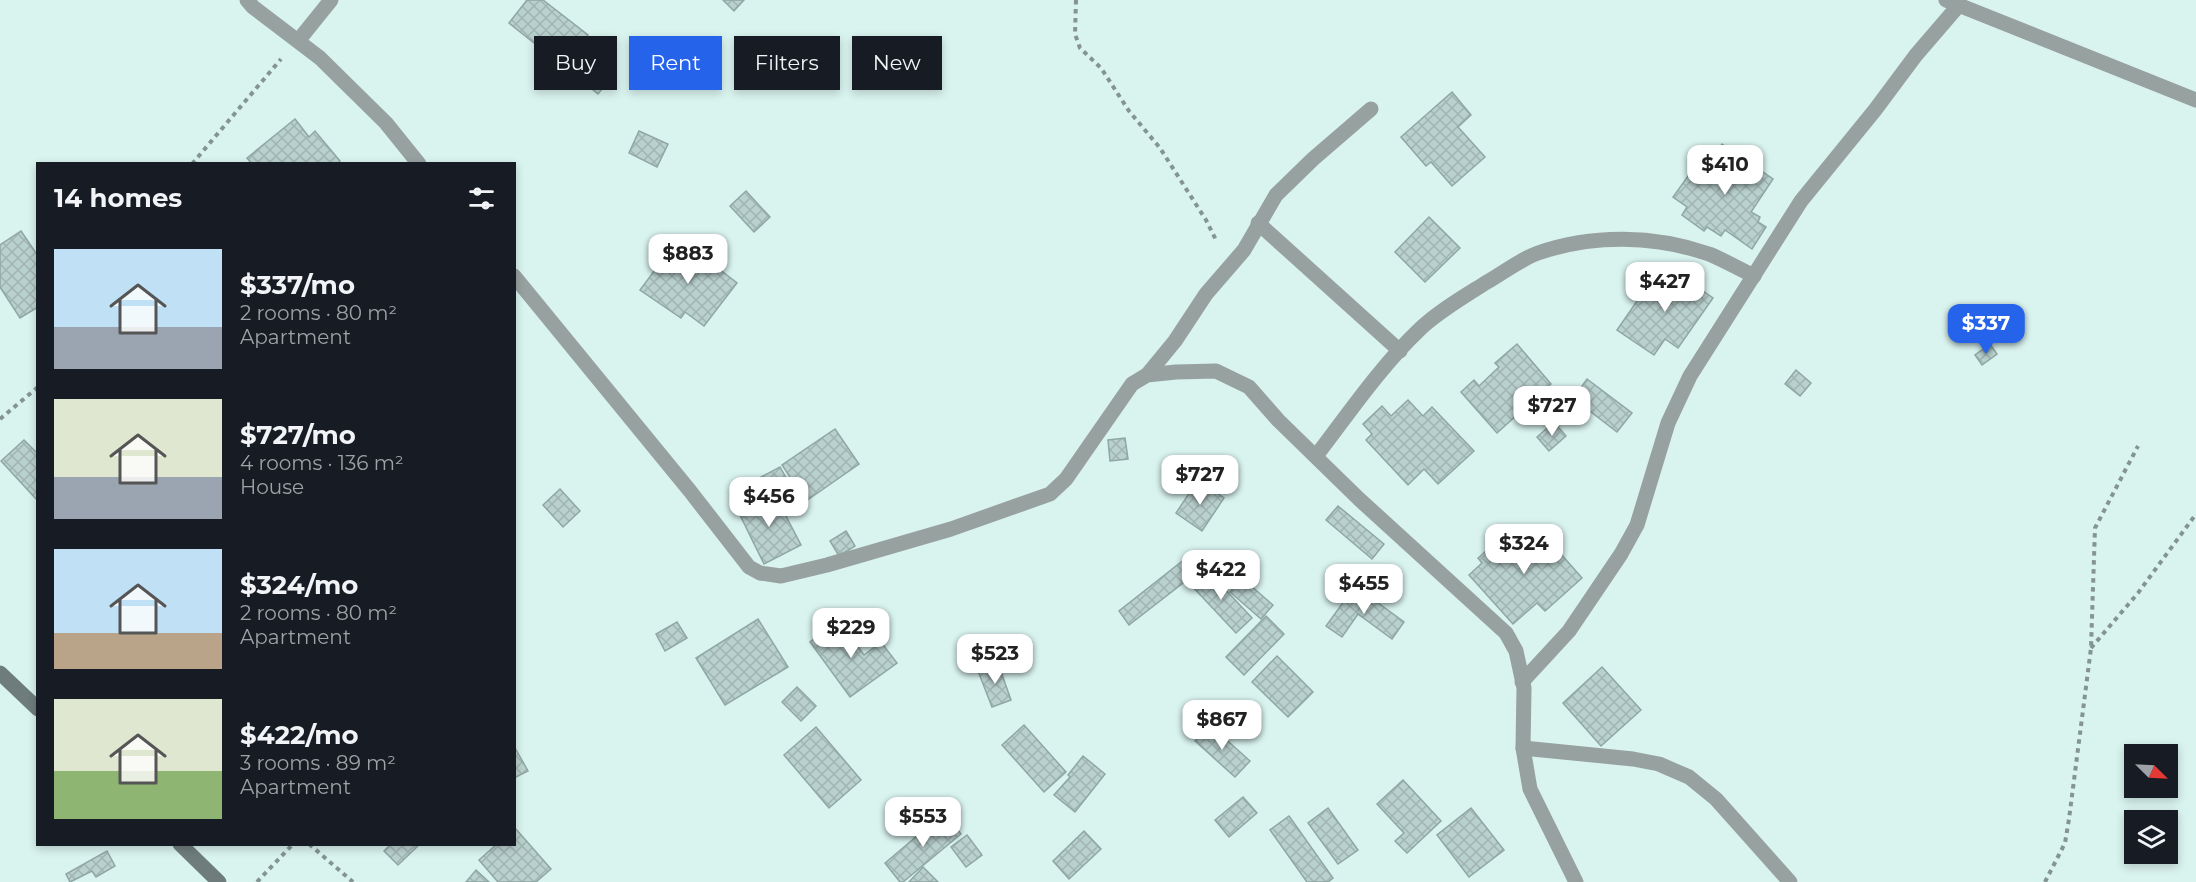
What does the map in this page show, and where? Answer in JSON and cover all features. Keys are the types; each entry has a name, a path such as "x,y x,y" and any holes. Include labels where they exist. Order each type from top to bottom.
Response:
{"main road":[{"path":"0,673 36,707"},
{"path":"182,846 219,882"}],"street":[{"path":"247,0 320,58 386,123 417,162"},
{"path":"297,40 331,0"},
{"path":"1522,682 1569,631 1621,554 1637,525 1668,423 1690,376 1802,201 1875,110 1952,3 2196,100"},
{"path":"516,278 749,567 760,573 781,576 951,530 1050,495 1066,479 1132,384 1147,375 1175,341 1206,294 1244,250 1276,195 1313,159 1371,109"},
{"path":"1258,223 1400,351"},
{"path":"1316,456 1376,377 1421,328 1470,293 1537,253 1580,242 1629,238 1682,246 1710,255 1754,276"},
{"path":"1147,375 1216,371 1249,387 1278,420 1359,499 1506,633 1516,651 1522,682 1523,748 1530,789 1576,882"},
{"path":"1523,748 1633,759 1659,764 1689,777 1716,799 1790,882"}],"path":[{"path":"1076,0 1075,34 1080,48 1101,68 1128,111 1160,148 1206,219 1229,267"},
{"path":"194,162 297,40"},
{"path":"0,419 36,389"},
{"path":"2045,882 2065,843 2085,708 2091,648 2095,528 2138,446"},
{"path":"2091,648 2138,593 2196,514"},
{"path":"257,882 291,846"},
{"path":"311,846 353,882"}],"building":[{"path":"527,0 543,0 588,35 534,36 534,43 509,23"},
{"path":"723,0 744,0 734,11"},
{"path":"1452,92 1471,115 1458,127 1485,157 1452,186 1431,162 1426,166 1401,137"},
{"path":"295,119 309,137 315,131 340,161 250,162 247,158"},
{"path":"639,131 668,144 657,167 629,153"},
{"path":"1722,144 1773,179 1751,212 1760,217 1758,222 1766,227 1752,249 1725,230 1721,236 1707,227 1704,231 1682,215 1687,207 1673,197 1691,172 1694,174 1704,160 1709,163"},
{"path":"746,191 770,217 754,232 730,206"},
{"path":"1429,217 1460,248 1425,282 1395,252"},
{"path":"21,231 36,253 36,308 20,318 0,287 0,245"},
{"path":"678,239 705,260 699,268 703,272 710,262 737,283 704,326 685,312 681,318 640,290"},
{"path":"1657,272 1671,282 1677,273 1713,298 1678,348 1665,339 1654,355 1617,330"},
{"path":"1517,344 1551,384 1497,433 1461,392 1474,380 1479,386 1499,367 1495,363"},
{"path":"1990,344 1997,354 1982,365 1975,355"},
{"path":"1796,370 1811,383 1800,396 1785,384"},
{"path":"1587,379 1632,413 1617,432 1573,398"},
{"path":"1408,400 1423,416 1432,407 1474,451 1438,484 1424,469 1408,485 1366,440 1372,434 1363,424 1382,406 1391,416"},
{"path":"1554,422 1566,436 1549,451 1537,437"},
{"path":"835,429 859,464 806,501 782,465"},
{"path":"1125,438 1128,459 1110,461 1108,440"},
{"path":"24,440 36,452 36,499 1,461"},
{"path":"780,467 788,481 770,492 761,477"},
{"path":"1198,480 1224,498 1202,531 1176,513"},
{"path":"560,489 580,511 563,527 543,505"},
{"path":"774,493 801,545 764,564 738,511"},
{"path":"1338,506 1384,544 1372,559 1326,520"},
{"path":"1518,528 1535,547 1546,537 1582,578 1545,611 1537,603 1513,624 1469,575 1482,563 1478,558 1495,543 1498,547"},
{"path":"846,531 855,546 839,556 830,541"},
{"path":"1190,555 1201,569 1129,625 1119,611"},
{"path":"1206,569 1252,618 1236,633 1190,584"},
{"path":"1242,578 1273,605 1261,619 1230,592"},
{"path":"1355,586 1404,622 1392,639 1358,614 1342,637 1326,626"},
{"path":"1266,616 1284,634 1244,675 1226,657"},
{"path":"758,619 788,667 725,705 696,658"},
{"path":"839,621 864,655 881,642 897,663 850,697 810,642"},
{"path":"677,622 687,638 665,651 656,634"},
{"path":"1277,656 1313,692 1288,717 1252,682"},
{"path":"998,663 1011,700 992,707 978,671"},
{"path":"1602,667 1641,710 1601,746 1563,703"},
{"path":"797,687 816,706 801,721 782,702"},
{"path":"1024,725 1066,772 1044,792 1002,745"},
{"path":"1210,725 1250,761 1235,777 1195,741"},
{"path":"816,727 861,780 829,808 784,755"},
{"path":"516,750 528,771 516,777"},
{"path":"1083,756 1105,774 1075,812 1054,795 1070,777 1068,775"},
{"path":"1403,780 1441,821 1407,853 1395,841 1404,833 1377,804"},
{"path":"1243,797 1257,813 1229,837 1215,820"},
{"path":"1328,808 1358,850 1338,864 1308,823"},
{"path":"1471,808 1504,850 1469,877 1437,835"},
{"path":"944,813 961,834 903,882 900,882 885,863"},
{"path":"1289,816 1333,878 1328,882 1307,882 1270,830"},
{"path":"516,829 551,869 536,882 498,882 479,860 495,846 516,846"},
{"path":"1084,831 1101,849 1069,879 1053,861"},
{"path":"967,835 982,855 966,867 951,847"},
{"path":"389,846 418,846 398,865 384,851"},
{"path":"107,851 115,866 96,877 92,871 70,882 66,874"},
{"path":"923,867 938,882 909,882"},
{"path":"476,870 489,882 466,882"}]}
